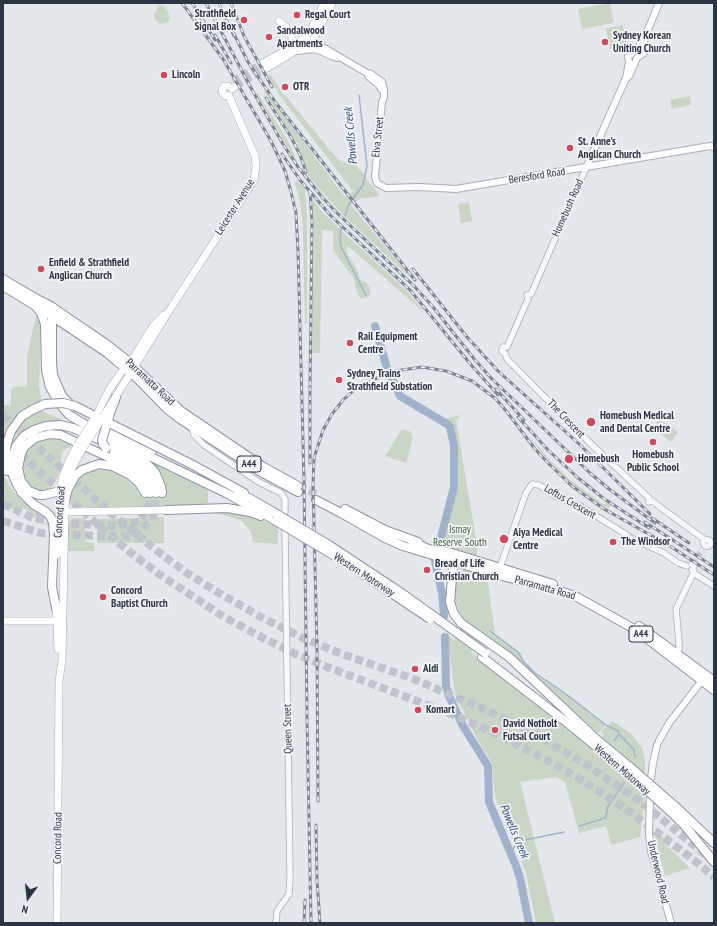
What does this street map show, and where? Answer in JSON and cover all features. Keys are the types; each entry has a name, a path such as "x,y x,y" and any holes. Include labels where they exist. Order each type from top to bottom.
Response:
{"highway":[{"name":"Parramatta Road","path":"3,279 36,302"},
{"name":"Parramatta Road","path":"3,286 36,302 44,302 105,342 130,368 166,408 261,472 298,489 181,411 130,368 52,316"},
{"path":"36,302 47,308 52,316"},
{"name":"Western Motorway","path":"36,302 46,324 46,370 50,387 59,403 69,415 91,428 234,496 391,586 592,735 685,826 714,862"},
{"name":"Western Motorway","path":"52,316 52,369 62,396 71,405 82,413 148,450 251,498 287,529 386,590 484,655 676,808 714,843"},
{"path":"116,397 103,416 103,444 106,448 137,464 149,474 153,480 153,493"},
{"path":"56,608 52,583 54,525 50,516 33,504 17,489 7,473 5,458 11,431 22,416 32,410 45,404 63,403 75,406 193,465 251,498"},
{"path":"24,495 17,485 11,470 11,462 16,446 24,436 34,430 46,426 73,428 144,461 155,472 161,486 153,493"},
{"path":"60,491 39,495 29,491 21,481 18,468 21,454 24,447 35,438 50,434 61,435 113,459 138,473 153,493"},
{"path":"65,499 71,482 75,476 82,470 99,464 112,466 130,475 153,493"},
{"name":"Parramatta Road","path":"714,681 704,677 636,630 577,597 499,571 412,541 385,530 316,497 385,538 403,546 453,561 499,571 584,594 645,630 677,653 704,677 714,690"},
{"path":"166,510 227,508 276,519"},
{"path":"412,541 426,548 450,556 453,561 450,598 454,614 461,623 516,662 592,735"}],"main road":[{"path":"324,3 311,30 265,66 296,51 313,40 332,3"},
{"name":"Homebush Road","path":"586,168 626,78 629,76 631,62 627,58 641,48 641,39 647,32 659,3"},
{"path":"279,21 286,27 292,36 292,44 288,49"},
{"path":"305,36 341,58"},
{"path":"296,51 314,49 331,56 341,58"},
{"name":"Elva Street","path":"341,58 380,79 384,86 384,97 382,102"},
{"name":"Elva Street","path":"367,73 369,77 380,87 382,102 375,172"},
{"path":"376,76 387,80"},
{"name":"Leicester Avenue","path":"130,368 153,326 169,311 254,180 256,167 255,156 232,88"},
{"name":"Beresford Road","path":"375,172 377,183 386,188 464,188 712,147"},
{"path":"116,397 130,368"},
{"name":"Concord Road","path":"59,621 56,608 56,566 65,512 60,491 64,473 80,447 103,416 109,390 130,368"},
{"name":"Concord Road","path":"57,923 59,681 62,661 59,621 66,488 70,472 80,447"},
{"path":"65,512 166,510"},
{"path":"3,622 59,621"},
{"path":"651,778 658,743 669,723 704,677"},
{"name":"Underwood Road","path":"650,796 649,833 651,851 671,923"}],"street":[{"name":"Homebush Road","path":"506,350 586,168"},
{"name":"The Crescent","path":"506,350 509,360 580,433 650,500 707,546"},
{"path":"192,426 194,435 204,445 257,481 281,493 285,498 285,512"},
{"name":"Loftus Crescent","path":"499,571 526,493 532,484 539,485 557,497 580,506 629,536 664,553 678,562 691,567 714,586"},
{"name":"Queen Street","path":"276,923 278,911 289,894 290,878 287,529"},
{"path":"677,653 679,649 679,642 676,609 691,567"}],"green space":[{"path":"610,3 614,23 582,29 578,9"},
{"path":"159,5 164,6 168,12 170,19 168,22 160,24 155,20 154,14"},
{"path":"623,25 627,45 610,49 606,28"},
{"path":"270,74 283,94 329,149 341,162 353,163 364,174 380,196 361,198 351,205 408,274 407,275 340,212 309,177 296,142 264,91 266,90 345,197 353,191 280,96 268,76"},
{"path":"258,94 287,139 299,166 257,95"},
{"path":"690,96 691,105 672,109 670,100"},
{"path":"297,180 305,189 307,216 307,323 305,323 302,217 300,201 295,184"},
{"path":"312,198 322,212 406,290 426,314 348,246 346,251 359,273 358,275 361,280 367,283 371,291 369,296 360,298 355,287 354,279 333,250 333,231 322,230 320,353 312,353 314,222"},
{"path":"469,202 472,221 461,223 458,204"},
{"path":"36,316 40,322 41,329 39,386 42,403 35,406 3,445 3,405 11,405 11,390 13,387 27,386 27,356"},
{"path":"39,410 72,424 45,424 10,452 8,452 14,433 22,422 31,414"},
{"name":"Ismay Reserve South","path":"461,415 456,420 477,545 477,556 443,546 456,493 457,462 451,426 449,422 444,419"},
{"path":"659,419 678,432 671,442 653,428"},
{"path":"402,429 411,432 413,438 406,463 385,456"},
{"path":"526,432 568,478 604,505 606,502 611,505 608,509 585,494 562,475 540,451"},
{"path":"46,438 57,439 71,445 62,453 58,476 51,488 51,491 36,491 25,483 21,464 24,452 32,443"},
{"path":"147,459 208,489 208,506 125,508 73,507 69,503 73,486 78,479 83,473 95,469 109,470 127,480 137,489 138,495 165,493 165,487 160,473"},
{"path":"3,470 5,478 12,490 22,501 39,513 48,527 37,518 31,517 30,512 26,509 3,509"},
{"path":"212,511 239,513 278,527 278,544 253,542 251,532 242,521 224,515 211,513"},
{"path":"164,517 164,543 97,543 97,519"},
{"path":"72,518 85,518 85,542 94,543 94,551 68,551 68,525"},
{"path":"464,570 487,576 495,634 522,654 521,658 535,673 562,691 606,725 598,733 518,660 483,635 471,652 577,734 645,794 640,837 611,845 606,826 579,833 565,782 556,777 520,782 555,923 536,923 526,873 495,797 492,763 478,741 455,694 447,635 454,640 466,621 458,610 454,596 456,575 459,571 461,572"},
{"path":"612,721 632,734 642,748 645,759 645,774 602,737 604,734 601,732"},
{"path":"656,832 667,840 665,844 690,868 665,876 656,840"}],"waterway":[{"name":"Powells Creek","path":"345,216 349,204 363,185 367,166 359,95"},
{"name":"Powells Creek","path":"341,227 340,242 342,249 366,295"},
{"name":"Powells Creek","path":"375,326 386,365 400,396 450,427 454,446 454,487 439,545"},
{"name":"Powells Creek","path":"435,561 442,593 444,616"},
{"path":"490,631 518,652 524,662 535,673 562,691 606,725 618,731 634,750 635,757"},
{"name":"Powells Creek","path":"445,637 446,686 463,726 488,766 489,802 520,878 529,923"},
{"path":"614,741 619,734"},
{"path":"579,826 605,818 607,808 624,783"},
{"path":"511,854 515,845 520,841 564,832"}],"tunnel":[{"path":"233,81 263,63"},
{"path":"236,86 267,68"},
{"path":"3,415 105,508 157,551 187,573 261,617 303,638 342,654 414,679 486,710 533,733 576,758 637,799 706,855"},
{"path":"3,438 130,552 159,574 224,617 296,654 456,716 497,734 539,756 579,778 629,811 714,877"},
{"path":"298,486 316,494"},
{"path":"3,504 31,517 55,523 118,526 132,524 139,521 149,507 150,493"},
{"path":"3,521 40,533 128,536 138,532 150,522 155,512 156,493"},
{"path":"692,564 702,550"}],"railway":[{"path":"182,3 223,59 271,141 285,171 296,213 304,480 311,923"},
{"path":"192,3 215,40"},
{"path":"206,3 251,88 283,144 298,167 322,197 414,286 492,379 590,473 655,523"},
{"path":"219,3 234,36"},
{"path":"231,3 244,36 272,87"},
{"path":"233,32 248,62 276,103 415,280"},
{"path":"215,35 231,63"},
{"path":"266,98 291,137 306,172"},
{"path":"282,154 300,180 331,216 410,290 472,366 498,395"},
{"path":"310,192 312,221 310,391"},
{"path":"413,269 467,337 498,371 578,443 650,514"},
{"path":"318,801 317,648 313,485 314,458 323,430 332,414 343,400 354,390 372,380 395,371 422,367 446,371 472,381 496,399 535,449 572,486 604,509 670,546 714,575"},
{"path":"310,387 310,463"},
{"path":"496,389 524,420"},
{"path":"518,417 548,450 577,477 603,498 649,528"},
{"path":"652,518 689,543"},
{"path":"645,522 714,567"},
{"path":"316,825 317,880 320,923"},
{"path":"304,923 305,900"}],"place":[{"name":"Regal Court","path":"297,15"},
{"name":"Strathfield Signal Box","path":"244,20"},
{"name":"Sandalwood Apartments","path":"269,37"},
{"name":"Sydney Korean Uniting Church","path":"605,42"},
{"name":"Lincoln","path":"164,75"},
{"name":"OTR","path":"285,87"},
{"name":"St. Anne's Anglican Church","path":"570,148"},
{"name":"Enfield & Strathfield Anglican Church","path":"41,269"},
{"name":"Rail Equipment Centre","path":"350,343"},
{"name":"Sydney Trains Strathfield Substation","path":"339,380"},
{"name":"Homebush Medical and Dental Centre","path":"591,422"},
{"name":"Homebush Public School","path":"653,442"},
{"name":"Homebush","path":"569,459"},
{"name":"Aiya Medical Centre","path":"504,539"},
{"name":"The Windsor","path":"613,542"},
{"name":"Bread of Life Christian Church","path":"427,570"},
{"name":"Concord Baptist Church","path":"103,597"},
{"name":"Aldi","path":"415,669"},
{"name":"Komart","path":"418,710"},
{"name":"David Notholt Futsal Court","path":"495,730"}]}
